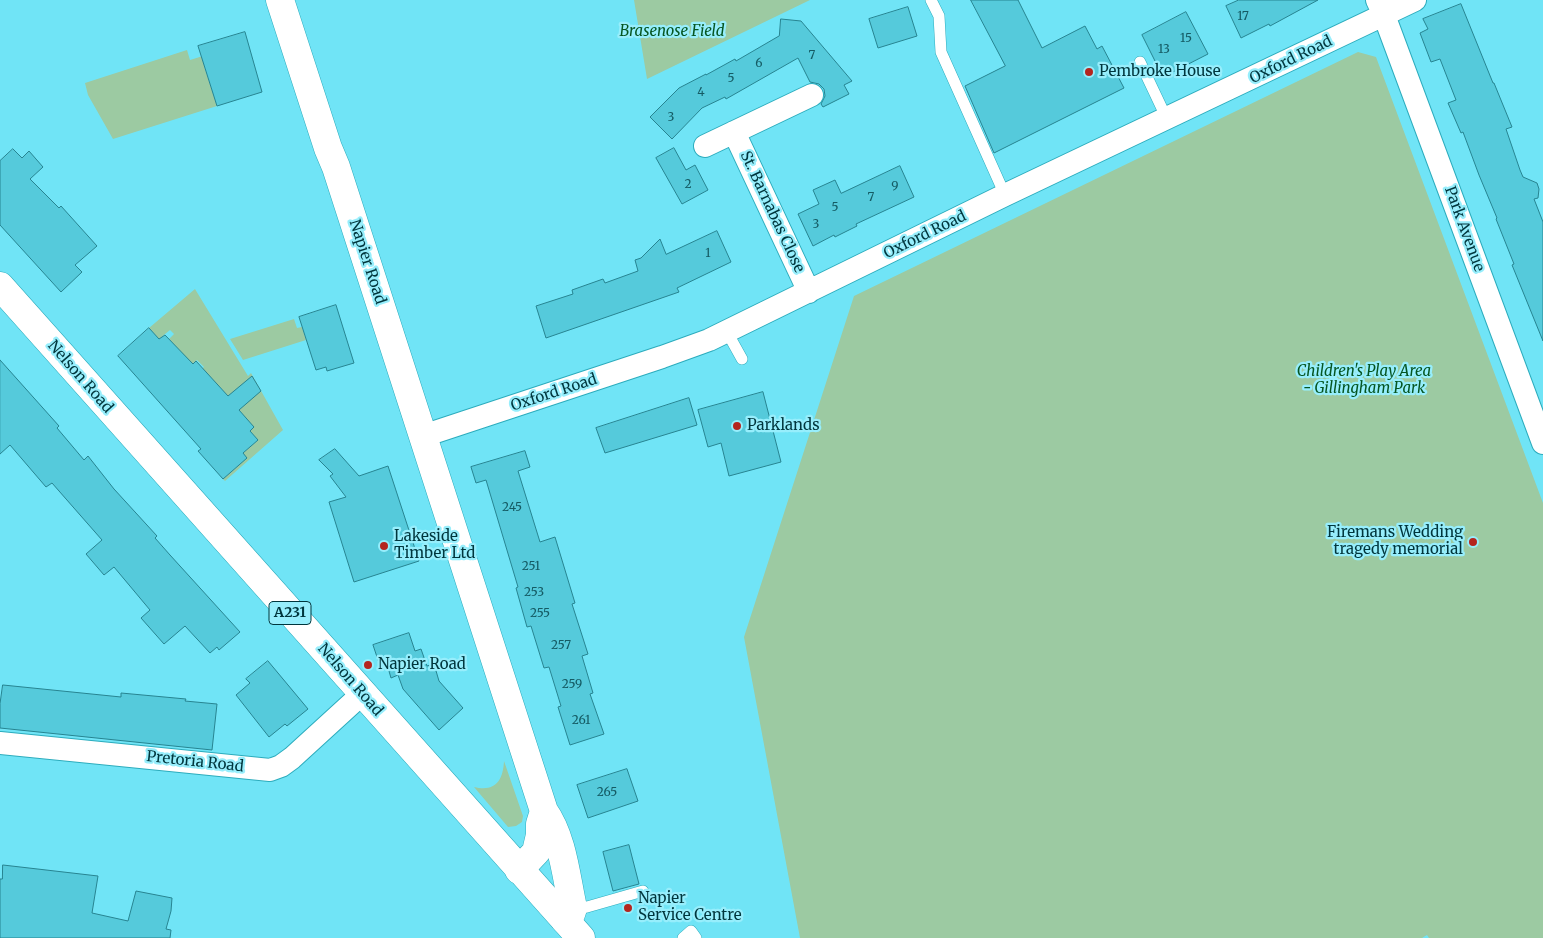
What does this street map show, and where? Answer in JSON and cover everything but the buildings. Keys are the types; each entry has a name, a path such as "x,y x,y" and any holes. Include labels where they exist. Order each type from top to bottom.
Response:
{"street":[{"name":"Napier Road","path":"280,0 544,810 552,822 557,836 573,922"},
{"name":"Oxford Road","path":"423,436 687,349 727,332 1005,195 1167,119 1380,8 1415,0"},
{"name":"Park Avenue","path":"1380,8 1543,443"},
{"name":"St. Barnabas Close","path":"705,146 812,95"},
{"name":"St. Barnabas Close","path":"734,132 809,292"},
{"name":"Nelson Road","path":"0,286 519,870 573,922"},
{"name":"Pretoria Road","path":"0,743 270,770 281,766 292,758 362,694"},
{"name":"Napier Road","path":"519,870 536,852 544,810"}],"lane":[{"path":"931,0 939,16 941,52 1005,195"},
{"path":"1140,62 1167,119"},
{"path":"727,332 742,359"},
{"path":"573,922 587,907 643,891"},
{"path":"684,938 691,932 696,938"}],"green space":[{"name":"Brasenose Field","path":"634,0 810,0 647,79"},
{"path":"187,50 190,60 219,51 204,66 217,106 113,139 88,95 85,83"},
{"name":"Children's Play Area - Gillingham Park","path":"1358,52 1376,57 1543,503 1543,938 1429,938 1427,935 1422,938 800,938 744,637 854,296"},
{"path":"195,289 248,376 251,373 283,430 225,481 223,479 246,458 243,453 258,440 250,431 245,417 220,387 183,386 204,367 197,360 187,368 169,339 174,334 170,330 159,339 149,328"},
{"path":"294,319 297,328 302,327 306,340 243,360 230,339"},
{"path":"504,761 523,816 522,822 516,826 508,827 474,787 487,788 496,783 502,774"}],"place":[{"name":"Pembroke House","path":"1089,72"},
{"name":"Parklands","path":"737,426"},
{"name":"Firemans Wedding tragedy memorial","path":"1473,542"},
{"name":"Lakeside Timber Ltd","path":"384,546"},
{"name":"Napier Road","path":"368,665"},
{"name":"Napier Service Centre","path":"628,908"}]}
